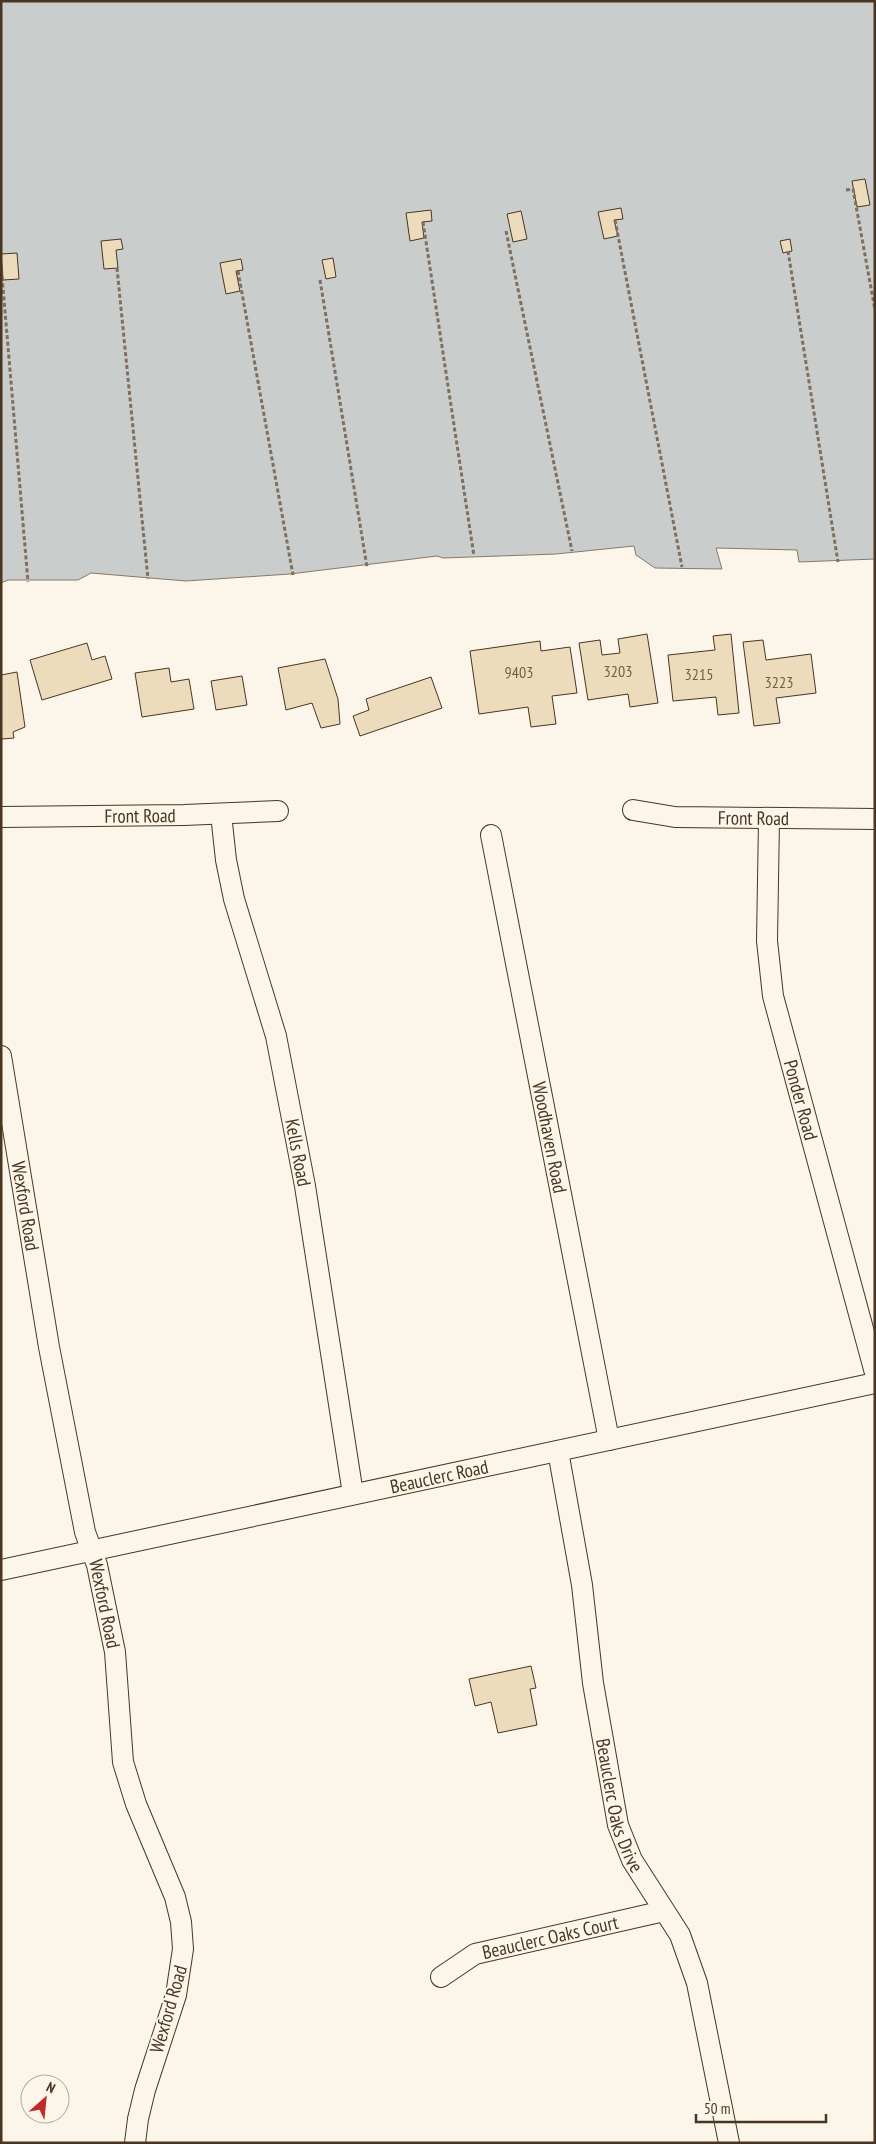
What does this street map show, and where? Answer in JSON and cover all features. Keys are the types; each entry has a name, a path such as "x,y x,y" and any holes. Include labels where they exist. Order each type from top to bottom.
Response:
{"street":[{"name":"Front Road","path":"633,810 675,817 769,820 875,819"},
{"name":"Front Road","path":"1,817 278,812"},
{"name":"Kells Road","path":"221,814 226,860 234,899 276,1036 305,1186 354,1494"},
{"name":"Ponder Road","path":"769,820 766,941 773,996 875,1373"},
{"name":"Woodhaven Road","path":"490,835 609,1440"},
{"name":"Wexford Road","path":"1,1056 49,1347 85,1532 97,1566 115,1652 123,1762 136,1804 175,1897 180,1922 183,1949 176,1995 145,2090 138,2119 135,2143"},
{"name":"Beauclerc Road","path":"1,1570 875,1383"},
{"name":"Beauclerc Oaks Drive","path":"558,1451 582,1585 594,1683 618,1825 632,1860 664,1911 672,1919 680,1935 697,1983 728,2143"},
{"name":"Beauclerc Oaks Court","path":"441,1977 475,1954 664,1911"}],"path":[{"path":"846,190 853,189 875,310"},
{"path":"615,220 682,567"},
{"path":"423,222 474,556"},
{"path":"506,231 572,551"},
{"path":"788,251 838,562"},
{"path":"1,264 28,582"},
{"path":"117,268 148,579"},
{"path":"238,271 293,575"},
{"path":"320,280 367,567"}],"shaded area":[{"path":"1,1 875,1 875,559 799,562 797,550 716,548 722,569 655,568 636,555 634,546 556,554 443,558 437,556 290,574 186,581 91,573 78,580 8,580 1,583"}],"building":[{"path":"865,179 870,205 857,207 852,181"},
{"path":"621,208 623,219 614,220 618,236 604,239 598,212"},
{"path":"431,210 432,221 422,222 424,238 410,241 406,213"},
{"path":"521,211 527,239 513,242 507,214"},
{"path":"121,239 123,249 116,250 118,268 104,269 101,241"},
{"path":"790,239 792,251 783,253 780,241"},
{"path":"17,253 19,279 3,280 1,254"},
{"path":"333,258 336,277 326,279 322,260"},
{"path":"241,259 243,270 236,271 240,291 226,294 220,263"},
{"path":"647,634 658,703 630,707 628,694 588,700 579,643 600,640 602,655 620,653 618,639"},
{"path":"731,634 739,713 718,715 716,697 673,701 668,655 715,650 713,636"},
{"path":"763,640 766,660 811,654 816,693 776,698 780,723 754,726 743,642"},
{"path":"540,641 541,651 570,647 577,693 552,696 556,724 531,727 528,707 479,714 470,651"},
{"path":"87,643 92,660 105,656 112,679 42,700 30,660"},
{"path":"325,659 338,699 340,724 321,728 312,703 286,710 278,668"},
{"path":"169,668 171,682 189,679 194,709 142,717 135,673"},
{"path":"17,672 25,727 13,732 14,738 2,739 1,742 1,675"},
{"path":"242,676 247,705 216,710 211,681"},
{"path":"431,677 442,708 360,736 353,716 369,710 366,699"},
{"path":"531,1666 536,1688 530,1689 537,1725 498,1733 491,1702 475,1706 469,1679"}]}
